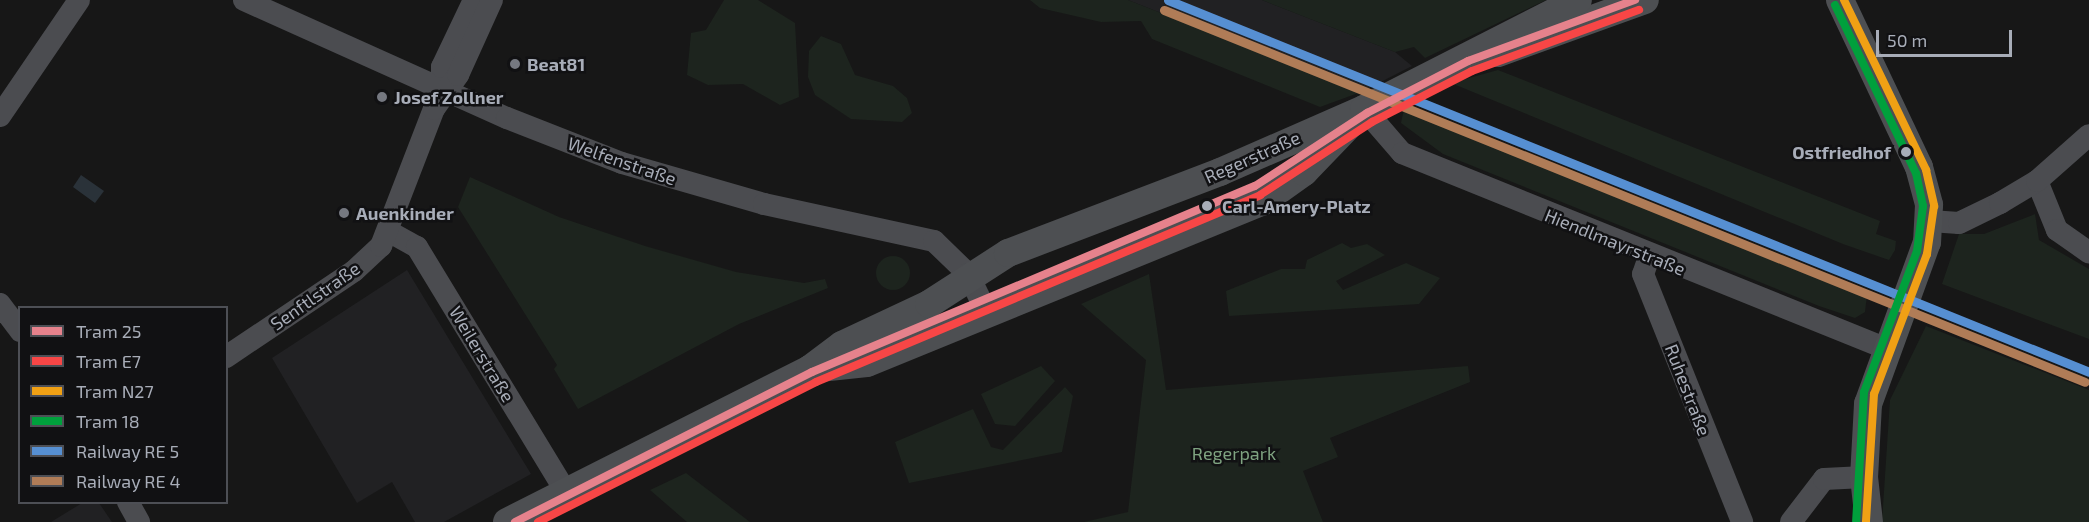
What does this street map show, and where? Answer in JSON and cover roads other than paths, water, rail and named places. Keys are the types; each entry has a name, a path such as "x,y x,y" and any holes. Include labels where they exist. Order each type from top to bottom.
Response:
{"main road":[{"path":"1371,105 1578,0"},
{"path":"1435,73 1645,0"},
{"path":"1840,0 1919,167 1930,221 1923,252 1889,339 1867,411 1864,477 1869,522"},
{"name":"Regerstraße","path":"507,522 565,490 810,369 842,345 929,304 968,274 1371,105"},
{"name":"Regerstraße","path":"810,369 867,363 986,311 1262,202 1304,172 1371,105"},
{"path":"1850,522 1850,506 1864,477"}],"street":[{"path":"0,117 79,0"},
{"name":"Welfenstraße","path":"244,0 442,90 660,175 934,241 968,274 986,311"},
{"path":"442,90 442,67 474,0"},
{"path":"442,90 458,75 492,0"},
{"name":"Senftlstraße","path":"228,356 354,271 388,231 392,207 442,90"},
{"name":"Hiendlmayrstraße","path":"1371,105 1402,153 1649,257 1889,339"},
{"path":"1930,221 1959,223 2037,181 2089,135"},
{"path":"2037,181 2056,230 2089,252"},
{"name":"Weilerstraße","path":"388,231 417,247 565,490"},
{"name":"Ruhestraße","path":"1649,257 1643,274 1742,522"},
{"path":"0,304 18,328"},
{"path":"1791,522 1824,478 1864,477"},
{"path":"129,504 139,522"}],"tram line":[{"name":"25","path":"515,522 812,372 1255,186 1367,113 1468,61 1635,0"},
{"path":"1835,0 1838,7"},
{"name":"N27","path":"1844,0 1926,170 1934,206 1927,254 1874,394 1866,522"},
{"name":"18","path":"1835,5 1916,173 1923,206 1917,251 1864,392 1856,521"},
{"name":"E7","path":"538,522 816,382 1260,195 1372,122 1472,71 1639,10"}],"place":[{"name":"Beat81","path":"515,64"},
{"name":"Josef Zollner","path":"382,97"},
{"name":"Ostfriedhof","path":"1906,152"},
{"name":"Carl-Amery-Platz","path":"1207,206"},
{"name":"Auenkinder","path":"344,213"}],"park label":[{"name":"Regerpark","path":"1234,453"}]}
